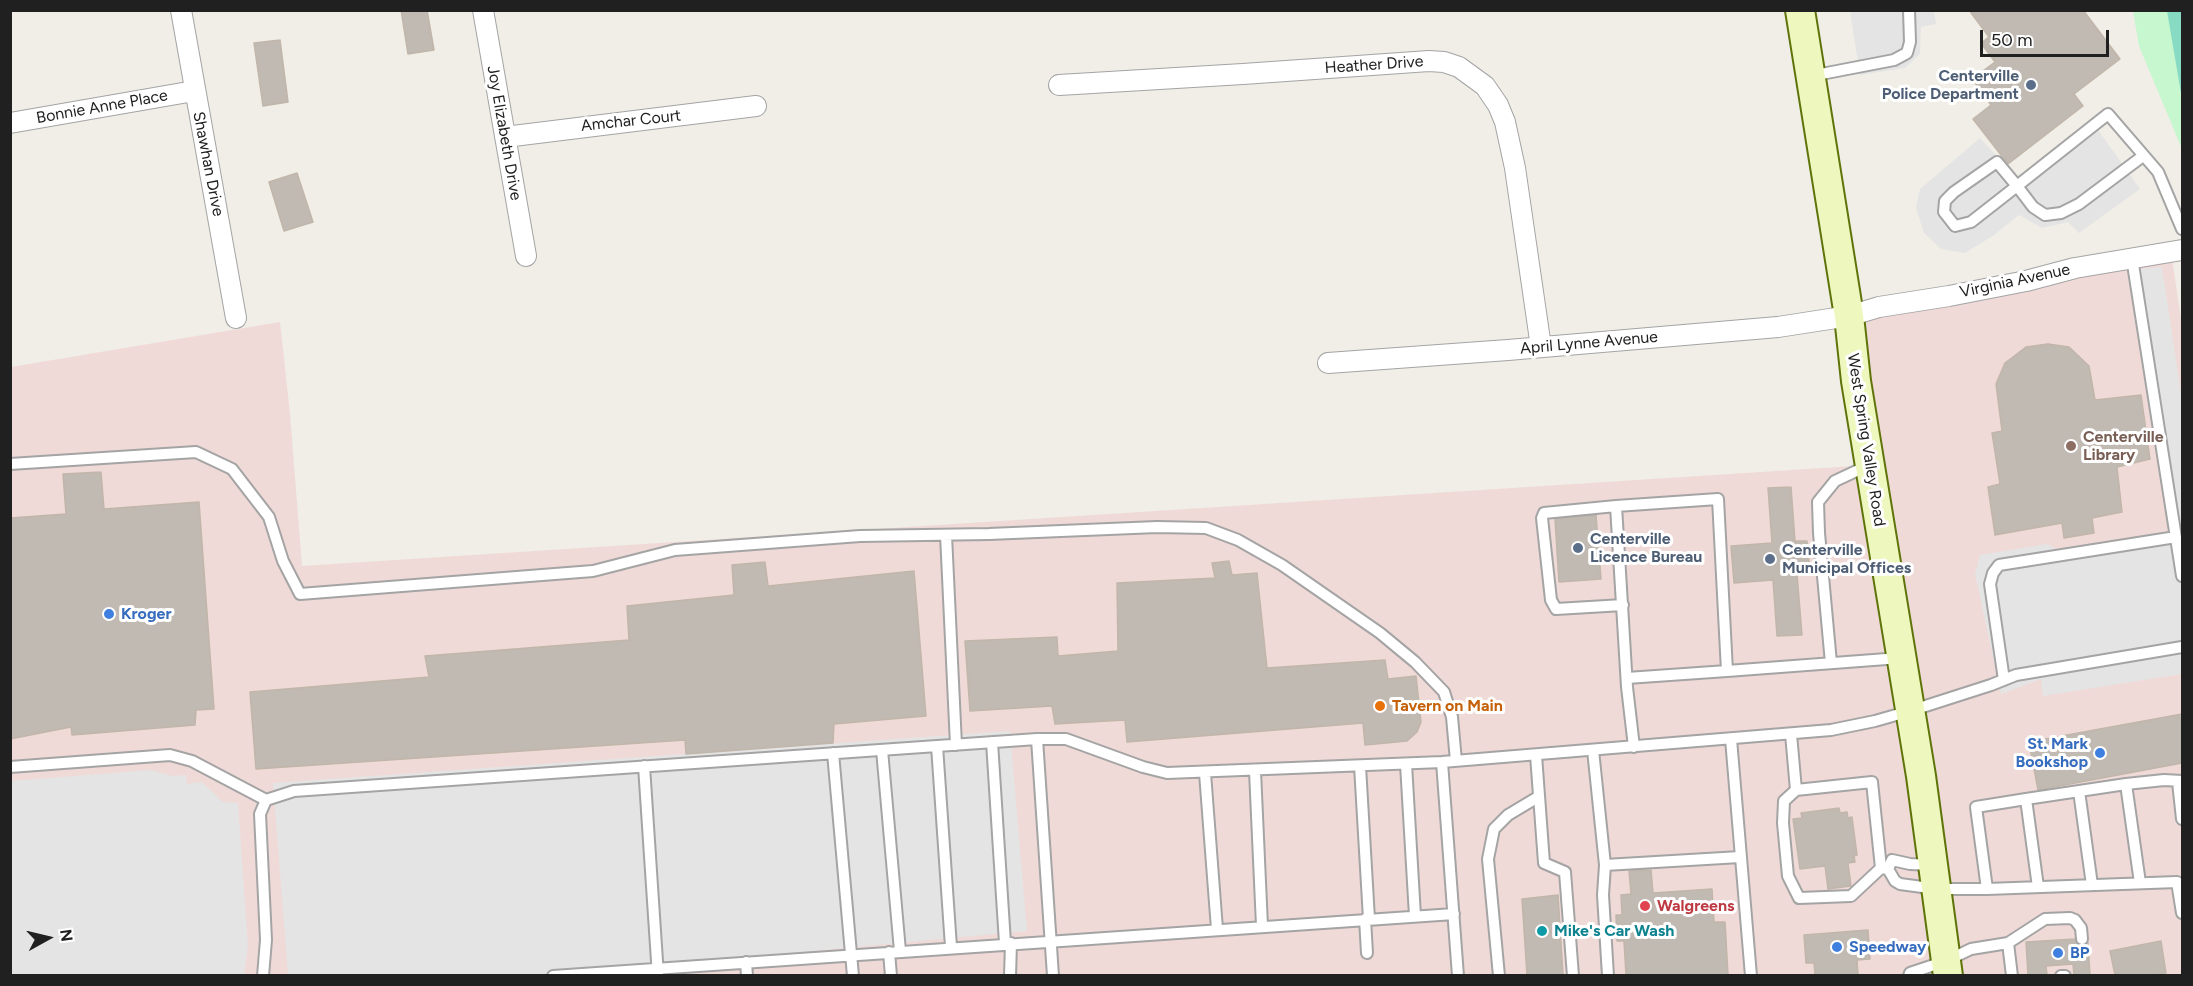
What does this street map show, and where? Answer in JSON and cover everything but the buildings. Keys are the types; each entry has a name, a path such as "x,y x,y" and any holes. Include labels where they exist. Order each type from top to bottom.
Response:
{"street":[{"name":"Shawhan Drive","path":"181,10 236,318"},
{"name":"Joy Elizabeth Drive","path":"483,10 526,256"},
{"name":"West Spring Valley Road","path":"1800,10 1849,316 1856,381 1910,711 1947,968"},
{"name":"Heather Drive","path":"1059,85 1243,75 1429,61 1444,62 1459,67 1485,86 1498,105 1505,122 1515,168 1541,347"},
{"name":"Bonnie Anne Place","path":"10,123 194,91"},
{"name":"Amchar Court","path":"505,137 756,106"},
{"name":"Virginia Avenue","path":"1849,316 1879,307 2026,281 2075,268 2182,250"},
{"name":"April Lynne Avenue","path":"1328,363 1779,327 1849,316"}],"lane":[{"path":"1810,76 1894,60 1907,53 1910,42 1908,10"},
{"path":"2144,156 2079,204 2061,213 2045,215 2034,207 2018,186 1997,162 1954,192 1945,201 1944,212 1955,226 1971,222 2018,186 2108,114 2158,172 2182,229"},
{"path":"2132,258 2182,576"},
{"path":"10,464 195,452 232,469 268,517 283,561 300,594 593,572 675,550 861,536 1157,527 1206,528 1238,540 1282,565 1380,633 1415,662 1444,693 1452,717 1456,761"},
{"path":"1831,663 1818,502 1835,481 1870,465"},
{"path":"1623,605 1556,609 1551,600 1542,518 1544,513 1718,499 1728,671"},
{"path":"1617,506 1627,678 1634,747"},
{"path":"946,535 956,745"},
{"path":"2004,680 1990,584 1993,573 1999,565 2176,537"},
{"path":"263,975 266,940 260,814 266,800 294,790 1036,739 1066,739 1143,767 1167,773 1406,764 1536,755 1831,730 1910,711 2016,675 2182,647"},
{"path":"1627,678 1900,658"},
{"path":"1791,734 1796,790"},
{"path":"1036,739 1053,975"},
{"path":"1731,739 1751,975"},
{"path":"992,742 1010,975"},
{"path":"937,746 951,947"},
{"path":"882,750 894,951 891,975"},
{"path":"1593,750 1605,865 1603,895 1608,975"},
{"path":"833,753 852,975"},
{"path":"10,767 170,755 192,761 266,800"},
{"path":"1536,755 1544,863 1565,872 1573,975"},
{"path":"1442,762 1458,975"},
{"path":"1406,764 1415,916"},
{"path":"644,766 658,972"},
{"path":"1360,766 1367,953"},
{"path":"1255,771 1262,926"},
{"path":"1205,773 1217,929"},
{"path":"1987,889 1976,807 2164,780 2180,781 2182,819"},
{"path":"1935,877 1900,884 1885,869 1872,782 1796,790 1784,801 1782,823 1788,876 1798,898 1851,896 1885,869 1892,860 1910,864 1935,877 1987,889 2180,882 2182,913"},
{"path":"2126,784 2140,883"},
{"path":"2079,791 2092,885"},
{"path":"1499,975 1488,859 1494,829 1508,815 1538,797"},
{"path":"2026,799 2038,887"},
{"path":"1605,865 1740,857"},
{"path":"553,975 702,970 746,962 851,954 1454,914"},
{"path":"1909,975 1914,971 1947,968 1971,949 2008,942 2040,921 2070,918 2079,922 2082,939"},
{"path":"2008,942 2012,975"},
{"path":"746,962 747,975"}],"shaded area":[{"path":"1850,11 1934,11 1936,24 1921,27 1920,54 1905,68 1860,75"},
{"path":"2091,120 2140,189 2079,233 2068,222 2042,228 2019,215 1994,235 1965,253 1941,249 1924,233 1916,208 1920,189 1980,138 2016,178"},
{"path":"2171,252 2182,326 2182,975 11,976 11,367 280,322 302,566 1869,465 1849,316"},
{"path":"2162,267 2182,400 2182,674 2043,696 2041,679 2001,694 1975,574 1980,555 2047,544 2059,550 2175,530 2139,269"},
{"path":"1010,731 1027,931 555,975 288,975 273,783"},
{"path":"151,770 172,776 186,775 187,784 202,782 223,802 238,803 248,946 244,975 11,975 11,781"}],"green space":[{"path":"2133,11 2182,11 2182,149 2139,46"},
{"path":"2167,11 2182,11 2182,99"}],"place":[{"name":"Centerville Police Department","path":"2031,85"},
{"name":"Centerville Library","path":"2071,446"},
{"name":"Centerville Licence Bureau","path":"1578,548"},
{"name":"Centerville Municipal Offices","path":"1770,559"},
{"name":"Kroger","path":"109,614"},
{"name":"Tavern on Main","path":"1380,706"},
{"name":"St. Mark Bookshop","path":"2100,753"},
{"name":"Walgreens","path":"1645,906"},
{"name":"Mike's Car Wash","path":"1542,931"},
{"name":"Speedway","path":"1837,947"},
{"name":"BP","path":"2058,953"}]}
